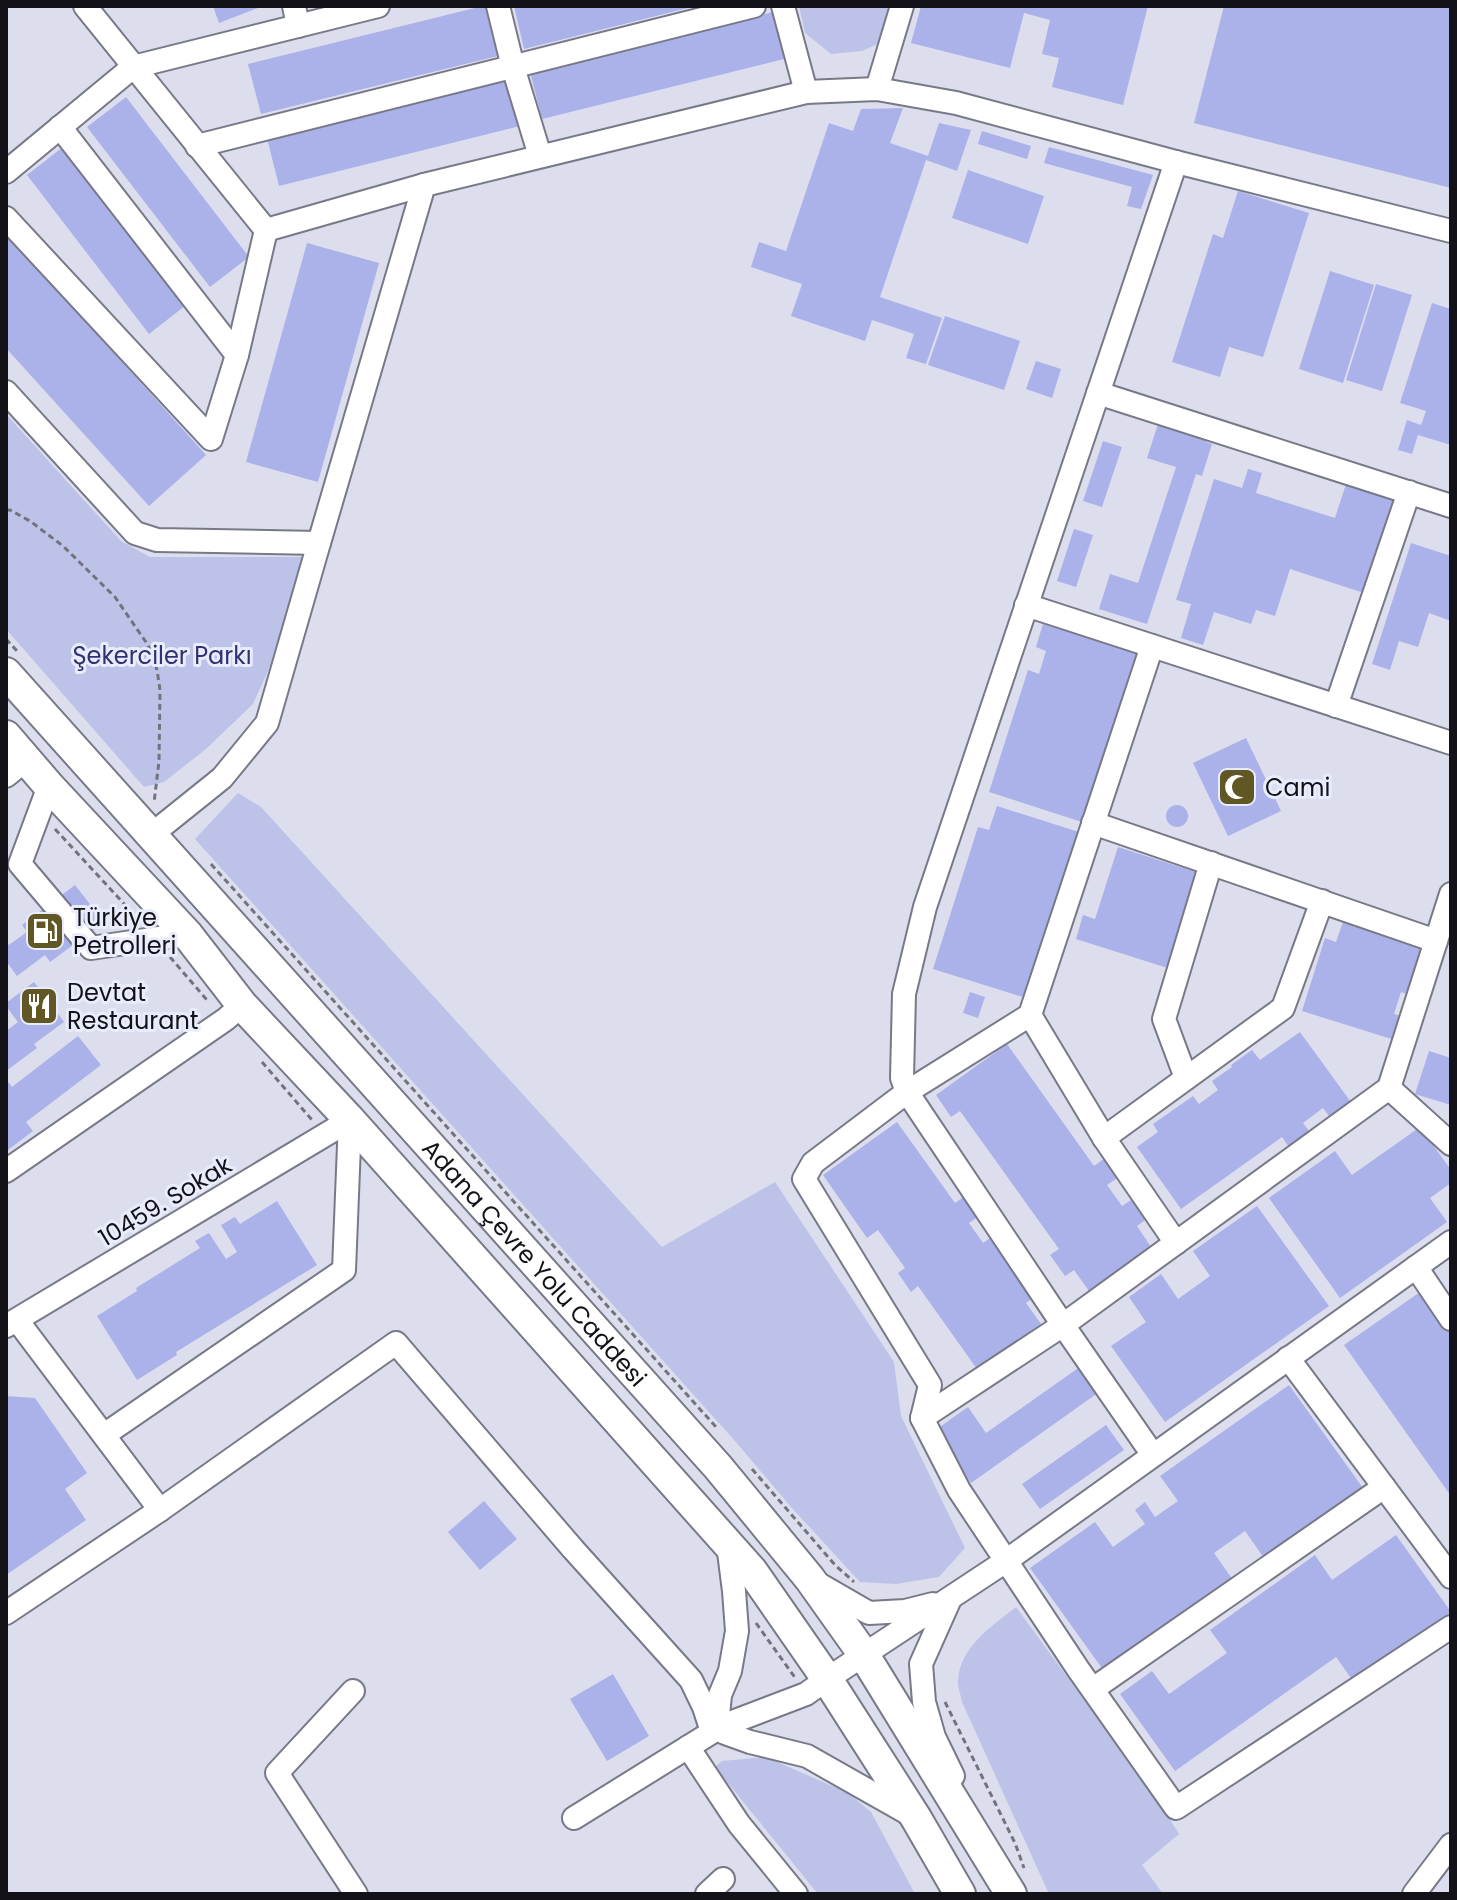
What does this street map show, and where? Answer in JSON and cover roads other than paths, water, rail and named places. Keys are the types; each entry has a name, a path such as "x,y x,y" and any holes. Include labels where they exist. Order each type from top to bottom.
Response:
{"highway":[{"name":"Adana Çevre Yolu Caddesi","path":"6,673 718,1467 810,1579 864,1655 1006,1886"},
{"name":"Adana Çevre Yolu Caddesi","path":"6,736 16,768 187,934 233,1012 752,1571 817,1687 916,1818 960,1894"}],"street":[{"path":"6,172 133,67 296,16 378,6"},
{"path":"498,6 540,156"},
{"path":"197,146 754,6"},
{"path":"783,6 806,92"},
{"path":"877,89 902,6"},
{"path":"92,8 133,67 266,230"},
{"path":"266,230 424,185 806,92 877,89 956,103 1451,231"},
{"path":"60,127 237,355"},
{"path":"1153,1455 907,1092 902,1078 904,994 925,907 1176,162"},
{"path":"151,835 222,778 267,723 424,185"},
{"path":"6,218 211,439 237,355 266,230"},
{"path":"6,392 135,533 157,540 319,543"},
{"path":"1098,393 1451,506"},
{"path":"1336,706 1409,492"},
{"path":"1026,605 1451,743"},
{"path":"1152,646 1030,1015 907,1092 813,1163 804,1179 930,1385 922,1418 959,1490 1176,1808 1451,1627"},
{"path":"44,798 20,864 91,948 187,934"},
{"path":"1093,823 1436,941"},
{"path":"1186,1078 1164,1019 1211,863"},
{"path":"922,1418 1063,1325 1389,1088 1451,894"},
{"path":"1104,1138 1283,1008 1322,901"},
{"path":"6,1171 233,1012"},
{"path":"1030,1015 1104,1138 1176,1243"},
{"path":"1389,1088 1451,1144"},
{"path":"104,1435 344,1270 338,1127"},
{"name":"10459. Sokak","path":"11,1323 338,1127"},
{"path":"574,1818 717,1729 817,1687 1006,1561 1451,1242"},
{"path":"1416,1267 1451,1319"},
{"path":"11,1323 104,1435 160,1510"},
{"path":"6,1613 160,1510 396,1343 563,1538 691,1680 717,1729 750,1742 807,1756 916,1818"},
{"path":"1288,1358 1451,1577"},
{"path":"1093,1689 1384,1487"},
{"path":"717,1729 720,1695 730,1671 737,1631 728,1544"},
{"path":"810,1579 869,1613 905,1611 950,1599"},
{"path":"950,1599 921,1664 924,1702 934,1737 1006,1886"},
{"path":"353,1691 277,1773 356,1894"},
{"path":"688,1747 739,1824 796,1894"},
{"path":"1414,1894 1451,1845"}],"place":[{"name":"Cami","path":"1237,787"},
{"name":"Türkiye Petrolleri","path":"45,931"},
{"name":"Devtat Restaurant","path":"39,1006"}],"park label":[{"name":"Şekerciler Parkı","path":"162,655"}]}
